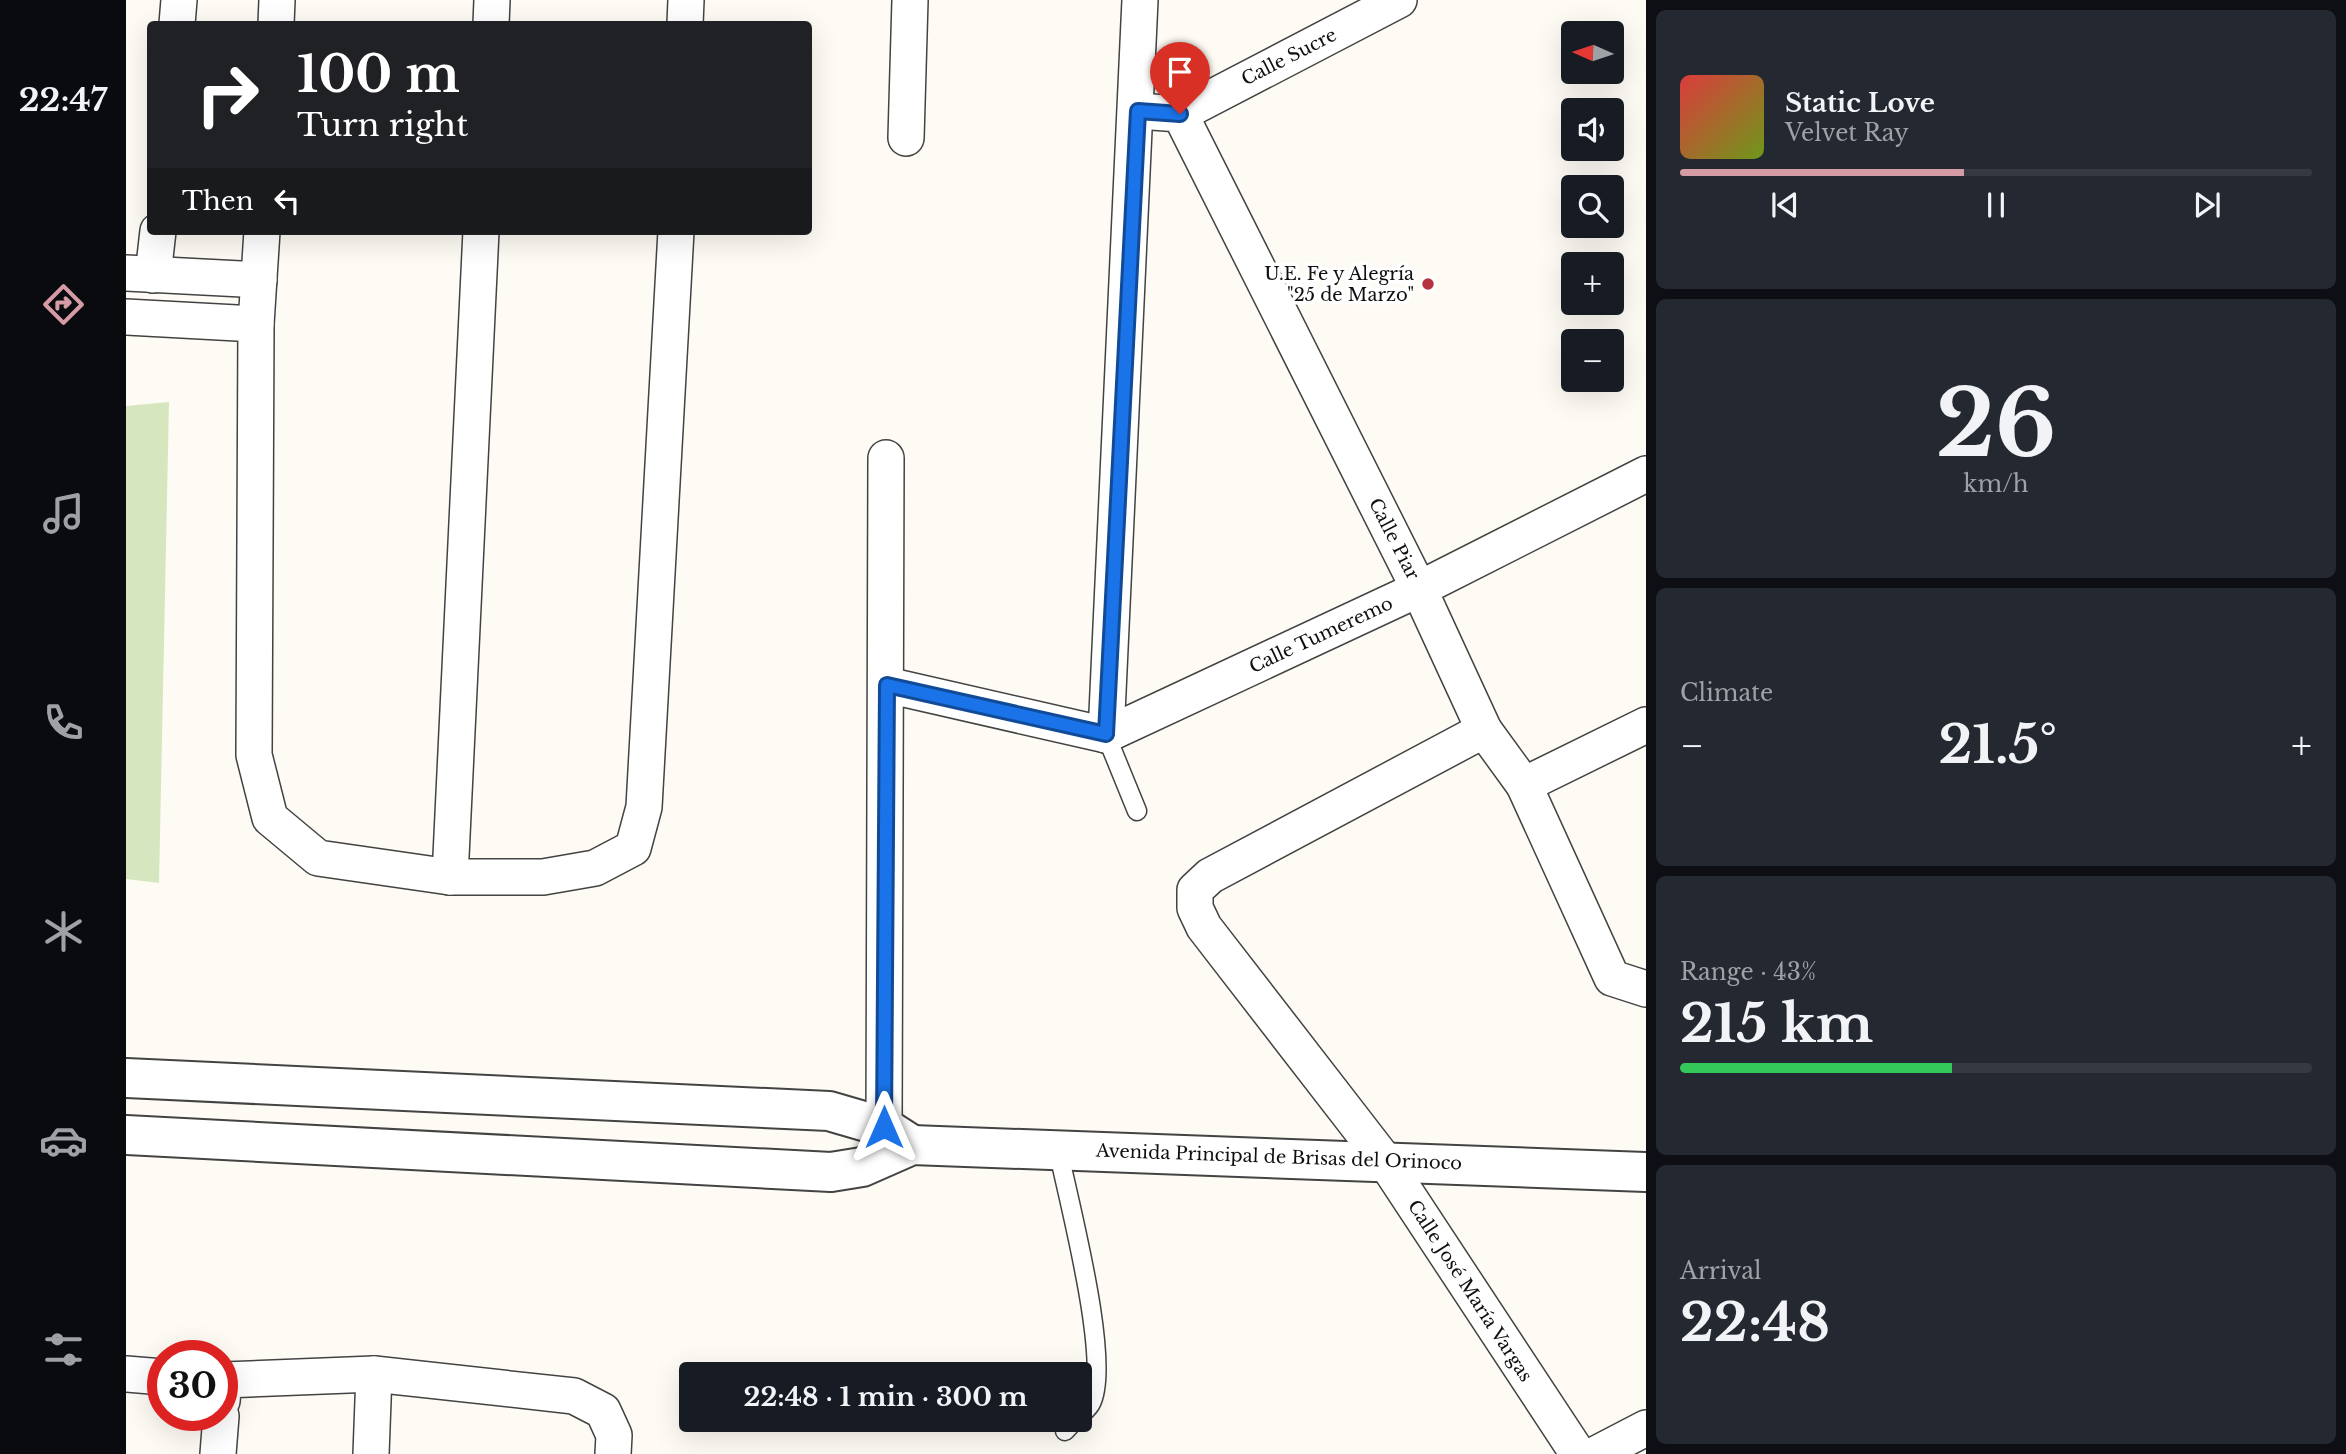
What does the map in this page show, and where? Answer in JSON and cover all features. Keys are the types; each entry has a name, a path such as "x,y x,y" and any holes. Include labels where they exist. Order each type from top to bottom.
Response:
{"street":[{"path":"177,21 179,0"},
{"path":"276,21 277,0"},
{"path":"491,21 492,0"},
{"path":"685,21 686,0"},
{"path":"906,138 910,0"},
{"path":"887,685 1106,734 1138,111 1140,0"},
{"name":"Calle Sucre","path":"1180,114 1399,0"},
{"path":"1138,111 1180,114"},
{"name":"Calle Piar","path":"1180,114 1419,589 1484,730 1524,785 1612,978 1642,988"},
{"path":"156,235 140,274 259,280"},
{"path":"262,235 256,324 254,755 270,818 318,858 450,877 543,877 596,868 633,848 644,807 676,235"},
{"path":"450,877 481,235"},
{"path":"126,317 256,324"},
{"path":"886,458 887,685 898,1136"},
{"name":"Calle Tumeremo","path":"1106,734 1419,589 1646,474"},
{"path":"1524,785 1646,725"},
{"name":"Calle José María Vargas","path":"1484,730 1210,876 1195,890 1195,908 1204,927 1385,1161 1578,1454"},
{"path":"126,1078 829,1111 898,1136"},
{"path":"126,1135 831,1172 862,1167 898,1136"},
{"name":"Avenida Principal de Brisas del Orinoco","path":"898,1136 1058,1149 1646,1172"},
{"path":"126,1374 147,1376"},
{"path":"238,1386 374,1374 574,1396 603,1410 614,1435 612,1454"},
{"path":"371,1454 374,1374"},
{"path":"1596,1454 1646,1428"},
{"path":"218,1454 220,1431"}],"lane":[{"path":"1106,734 1137,811"},
{"path":"1058,1149 1096,1342 1092,1399"}],"green space":[{"path":"169,402 159,883 126,879 126,406"}],"place":[{"name":"U.E. Fe y Alegría \"25 de Marzo\"","path":"1428,284"}],"route":[{"path":"884,1127 887,685 1106,734 1138,111 1180,114"}]}
